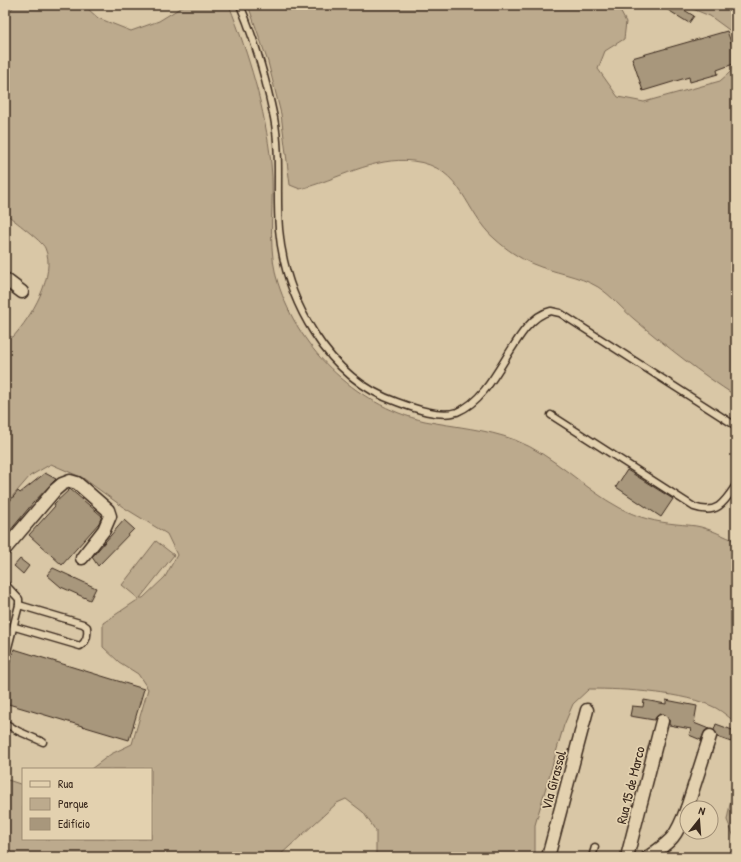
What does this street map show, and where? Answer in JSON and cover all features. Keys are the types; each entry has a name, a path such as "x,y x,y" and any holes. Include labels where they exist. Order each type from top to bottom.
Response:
{"street":[{"path":"5,278 22,292"},
{"path":"5,549 55,490 62,484 70,481 77,483 108,510 110,516 104,530 82,558"},
{"name":"VIa Girassol","path":"548,857 587,710"},
{"name":"Rua 15 de Marco","path":"627,857 662,721"},
{"path":"690,800 710,736"},
{"path":"650,855 673,838 679,829"}],"lane":[{"path":"240,5 260,65 274,118 278,160 279,230 286,267 296,298 312,328 334,360 360,383 388,399 426,412 456,412 474,402 490,384 534,318 550,310 560,314 736,426"},
{"path":"551,415 694,507 704,511 724,503 736,484"},
{"path":"5,584 19,599 20,605 5,659"},
{"path":"15,627 80,646 85,644 87,638 87,627 84,624 20,605"},
{"path":"5,723 18,731 43,742"},
{"path":"592,857 595,847"},
{"path":"650,855 668,857"}],"green space":[{"path":"15,5 81,5 87,8 98,18 131,31 159,21 185,5 229,5 255,82 265,122 272,177 273,262 285,302 297,326 331,369 352,387 374,401 399,413 425,421 482,431 515,440 543,454 620,508 655,521 701,527 736,541 736,723 716,708 688,698 654,692 589,689 573,704 564,725 535,825 535,857 376,857 376,831 363,812 346,799 337,803 278,857 5,857 5,779 22,785 22,840 152,840 152,768 92,768 111,754 132,744 148,689 138,674 119,662 103,647 103,623 139,599 122,585 156,541 174,555 140,598 143,598 165,577 177,555 167,534 123,507 83,478 51,464 30,476 5,505 5,336 13,337 34,307 45,283 48,270 48,259 43,245 5,213 5,17"},
{"path":"248,5 617,5 626,22 624,39 605,51 598,69 618,97 644,102 720,81 736,67 736,396 671,350 634,319 608,294 598,287 574,277 533,264 508,250 495,239 476,217 462,192 453,181 443,172 430,165 413,161 398,160 384,162 370,165 300,189 290,185 281,114 268,62"},
{"path":"683,5 725,5 736,13 736,35 710,16"},
{"path":"736,772 736,842 727,820"}],"building":[{"path":"660,5 676,5 694,16 689,23"},
{"path":"727,31 736,56 736,63 717,70 718,74 690,82 689,77 643,91 632,58"},
{"path":"627,470 673,499 661,517 616,487"},
{"path":"45,473 56,479 33,503 5,537 5,507 18,491 20,493"},
{"path":"70,489 102,516 99,523 62,565 29,535 55,506 54,504"},
{"path":"124,520 134,529 98,566 92,557"},
{"path":"20,559 29,566 23,574 14,566"},
{"path":"53,568 96,588 90,600 61,587 47,575"},
{"path":"14,649 144,689 129,740 5,703 5,678"},
{"path":"644,700 666,704 666,700 697,706 694,723 709,729 705,731 701,740 689,735 691,729 669,725 669,719 664,714 657,716 654,720 630,716 632,706 643,707"},
{"path":"716,724 735,731 731,742 717,737 714,730"}]}
